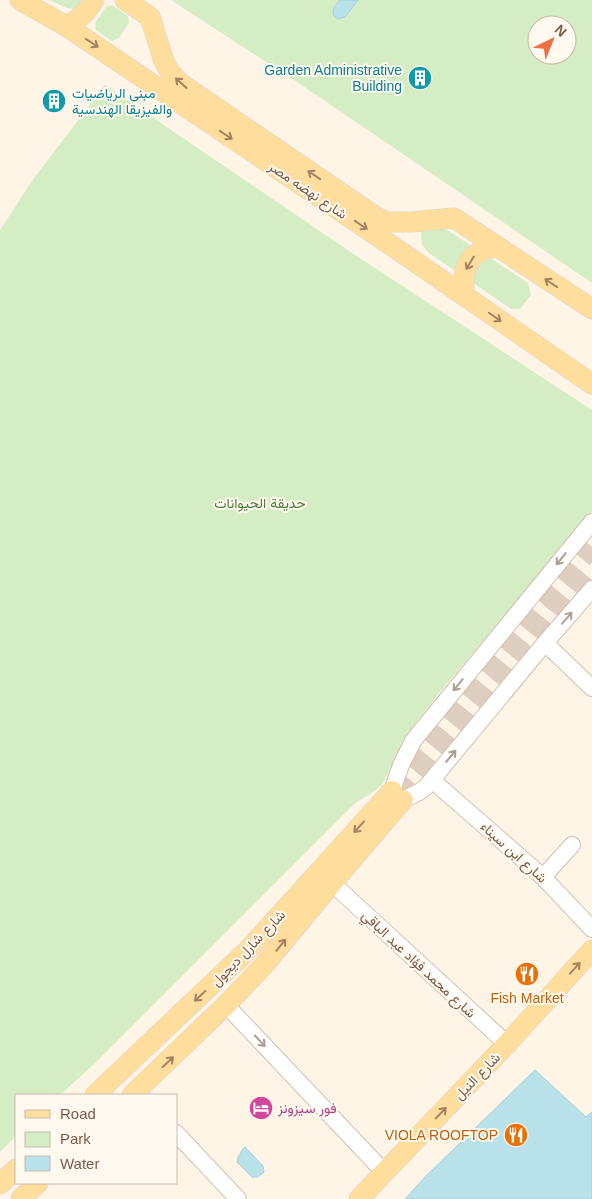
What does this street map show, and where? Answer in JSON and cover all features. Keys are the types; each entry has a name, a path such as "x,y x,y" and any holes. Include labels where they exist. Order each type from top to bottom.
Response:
{"main road":[{"name":"شارع نهضه مصر","path":"20,0 66,26 592,384"},
{"path":"66,26 79,19 89,9 94,0"},
{"name":"شارع نهضه مصر","path":"125,0 150,16 164,61 170,72 180,83 376,217 387,222 454,218 592,309"},
{"path":"465,296 464,281 468,264 481,251 498,247"},
{"name":"شارع شارل ديجول","path":"137,1094 265,964 332,883 397,795"},
{"name":"شارع شارل ديجول","path":"96,1094 249,950 397,795"},
{"name":"شارع النيل","path":"359,1199 592,950"},
{"path":"0,1184 15,1170"},
{"path":"21,1199 37,1184"}],"street":[{"path":"592,522 413,741 401,765 397,795 419,792 432,780 592,589"},
{"path":"545,643 592,688"},
{"name":"شارع ابن سيناء","path":"432,780 543,877 592,929"},
{"path":"543,877 572,845"},
{"name":"شارع محمد فؤاد عبد الباقي","path":"332,883 506,1044"},
{"path":"226,1005 385,1173"},
{"path":"178,1135 238,1199"}],"green space":[{"path":"49,0 84,0 82,4 74,9"},
{"path":"171,0 592,0 592,283 306,88"},
{"path":"112,5 128,16 129,23 119,38 112,41 96,30 95,23 106,7"},
{"name":"حديقة الحيوانات","path":"105,85 352,253 592,410 592,511 440,692 413,727 381,786 349,809 92,1066 61,1094 15,1094 15,1137 0,1152 0,230 34,178"},
{"path":"438,224 528,283 531,295 520,309 511,309 429,253 422,245 421,233 427,225"}],"water":[{"path":"340,0 358,0 345,17 338,19 335,17 333,10"},
{"path":"535,1070 586,1117 592,1112 592,1199 405,1199 426,1176"},
{"path":"245,1147 263,1166 264,1172 258,1177 252,1177 237,1162"}],"tunnel":[{"path":"392,791 592,547"},
{"path":"403,800 592,572"}],"place":[{"name":"Garden Administrative Building","path":"420,78"},
{"name":"مبنى الرياضيات والفيزيقا الهندسية","path":"54,101"},
{"name":"Fish Market","path":"527,974"},
{"name":"فور سيزونز","path":"261,1108"},
{"name":"VIOLA ROOFTOP","path":"516,1135"}]}
